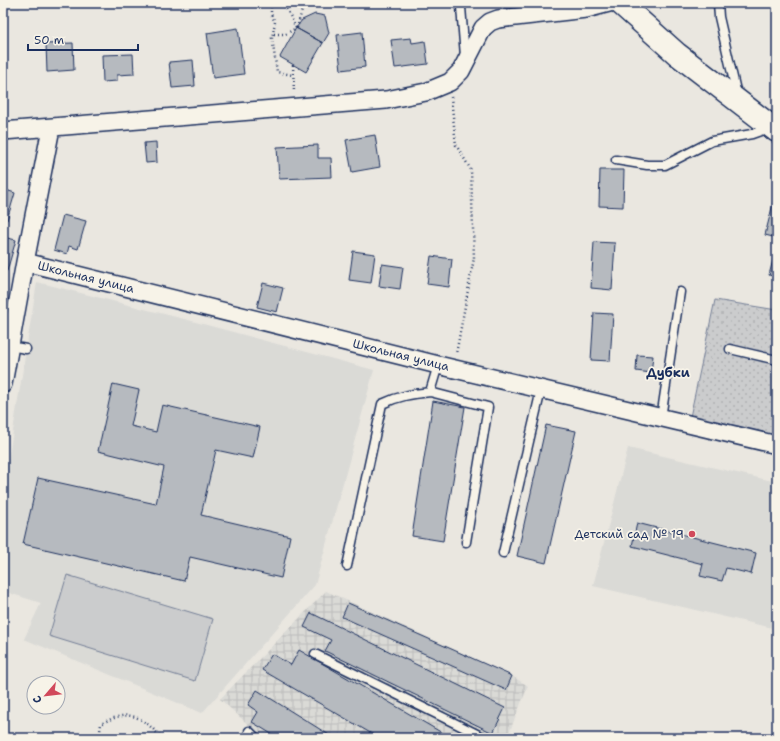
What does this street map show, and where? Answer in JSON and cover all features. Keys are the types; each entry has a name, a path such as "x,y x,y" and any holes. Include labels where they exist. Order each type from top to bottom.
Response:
{"street":[{"path":"3,131 386,100 426,92 450,82 461,71 483,28 490,22 498,19 586,9 609,3"},
{"path":"620,3 677,54 774,129"},
{"path":"3,384 5,366 18,347 25,262 51,128"},
{"name":"Школьная улица","path":"25,262 541,390 777,446"}],"lane":[{"path":"461,3 466,62"},
{"path":"718,3 739,102"},
{"path":"616,160 647,165 665,165 712,141 774,129"},
{"path":"661,418 680,292"},
{"path":"730,349 777,360"},
{"path":"430,392 446,366"},
{"path":"503,553 541,390"},
{"path":"347,566 382,404 399,396 430,392 488,407 466,542"},
{"path":"315,654 485,738"},
{"path":"249,731 256,738"}],"path":[{"path":"271,3 271,14 275,22 274,34 272,38 277,72 293,75"},
{"path":"284,3 296,28"},
{"path":"274,34 286,34 296,28 304,3"},
{"path":"293,65 294,92"},
{"path":"446,366 474,258 471,170 456,145 450,82"},
{"path":"99,738 101,724 114,717 133,715 149,724 162,738"}],"shaded area":[{"path":"37,282 188,320 374,370 315,585 202,713 24,639 41,603 3,591 3,493"},
{"path":"715,300 777,310 777,439 690,417"},
{"name":"Детский сад № 19","path":"628,448 777,482 777,629 593,586"},
{"path":"67,575 213,619 195,681 49,636"},
{"path":"326,591 512,676 528,686 507,738 263,738 220,699"}],"building":[{"path":"315,14 325,16 329,33 323,43 296,28 302,20"},
{"path":"238,28 244,74 213,78 207,33"},
{"path":"296,28 323,43 306,72 280,57"},
{"path":"362,32 365,67 341,70 337,35"},
{"path":"411,38 412,43 425,41 428,64 395,68 391,40"},
{"path":"73,43 74,70 47,72 46,44"},
{"path":"133,54 134,74 117,75 117,81 103,82 102,55"},
{"path":"193,60 195,86 172,88 169,62"},
{"path":"375,135 380,167 352,172 346,140"},
{"path":"156,142 157,162 146,163 144,143"},
{"path":"318,145 318,158 331,158 332,177 279,179 277,147"},
{"path":"600,170 624,170 623,207 599,206"},
{"path":"777,188 777,238 765,235"},
{"path":"3,189 15,193 7,220 3,219"},
{"path":"63,215 86,221 78,249 69,246 67,254 54,250"},
{"path":"3,237 16,240 7,271 3,270"},
{"path":"594,242 615,243 612,290 591,288"},
{"path":"777,245 777,277 769,275"},
{"path":"353,251 375,254 371,283 349,280"},
{"path":"431,256 452,259 449,287 427,284"},
{"path":"382,264 403,267 400,289 379,286"},
{"path":"263,283 283,288 277,312 257,307"},
{"path":"594,313 613,314 610,361 591,360"},
{"path":"637,355 653,356 651,373 636,371"},
{"path":"113,384 139,390 131,426 156,432 162,405 260,427 253,458 216,450 201,515 290,536 281,578 190,557 184,581 23,544 38,478 156,504 164,467 98,451"},
{"path":"433,401 465,407 443,541 412,536"},
{"path":"546,425 576,431 546,563 517,556"},
{"path":"637,523 756,553 751,574 726,568 722,581 700,576 703,564 632,546"},
{"path":"348,603 512,676 506,690 342,617"},
{"path":"311,613 505,708 493,733 325,651 331,640 304,627"},
{"path":"299,650 451,738 379,738 262,670 272,654 291,665"},
{"path":"257,690 334,738 278,738 252,722 258,712 248,705"}],"place":[{"name":"Детский сад № 19","path":"692,534"}],"district":[{"name":"Дубки","path":"668,372"}]}
